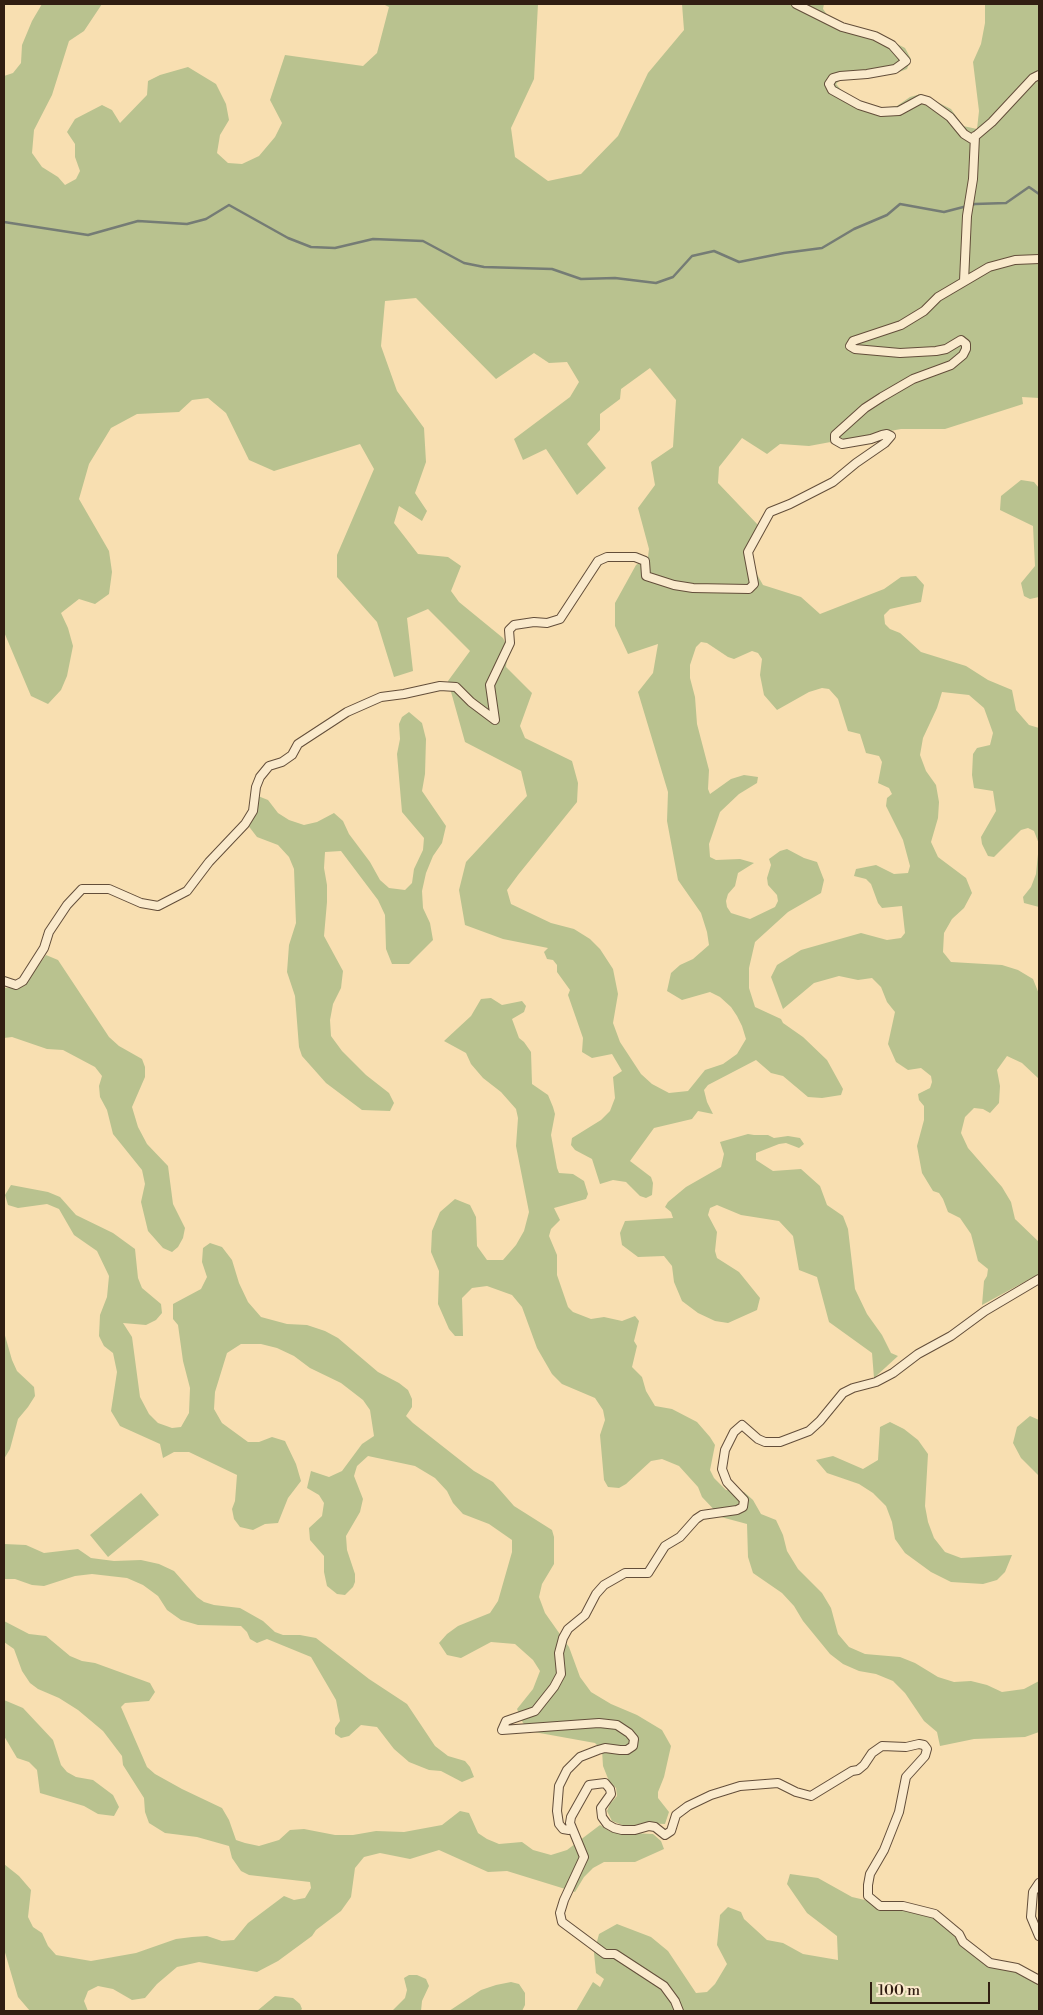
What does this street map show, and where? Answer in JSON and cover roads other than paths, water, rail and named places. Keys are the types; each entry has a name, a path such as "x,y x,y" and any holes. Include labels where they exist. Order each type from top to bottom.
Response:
{"street":[{"path":"796,4 842,27 875,36 892,45 906,61 896,69 833,78 830,84 832,90 859,104 881,112 899,112 921,99 928,101 950,117 964,134 972,139 992,122 1033,78 1039,75"},
{"path":"964,280 975,136"},
{"path":"4,981 16,984 23,980 44,948 49,932 67,905 82,889 109,889 141,903 158,906 186,892 209,862 249,818 253,811 256,786 260,777 269,766 282,762 292,756 298,744 347,712 381,697 440,686 456,687 471,702 495,720 490,684 510,643 509,630 514,624 547,623 560,619 598,561 607,557 635,557 645,561 646,576 674,585 693,588 750,589 754,584 748,552 770,512 833,482 891,436 887,434 842,444 835,440 835,435 874,402 913,379 951,365 964,355 966,349 966,344 961,340 946,349 900,353 855,349 850,346 853,341 900,325 924,312 938,296 989,267 1015,260 1039,259"},
{"path":"571,1827 569,1830 563,1829 559,1824 557,1812 559,1786 567,1770 580,1757 605,1748 620,1750 633,1746 634,1739 630,1733 617,1725 599,1723 502,1730 503,1723 534,1711 554,1687 561,1674 559,1653 563,1638 568,1629 585,1615 596,1594 604,1585 625,1573 648,1573 665,1546 680,1537 702,1515 737,1510 743,1507 744,1500 727,1482 722,1468 725,1450 734,1432 742,1425 758,1439 765,1442 780,1442 809,1430 820,1421 842,1393 876,1382 893,1373 918,1354 951,1336 985,1311 1039,1279"},
{"path":"679,2011 675,2001 664,1986 615,1954 605,1954 562,1922 560,1914 564,1900 584,1857 571,1827 571,1817 589,1785 597,1782 605,1783 610,1789 611,1794 601,1808 602,1817 607,1824 622,1830 635,1830 655,1826 665,1835 671,1830 676,1815 688,1806 711,1795 740,1786 778,1783 796,1792 811,1796 852,1771 858,1770 877,1747 882,1746 899,1747 919,1744 928,1749 925,1756 906,1777 899,1812 884,1850 870,1874 868,1896 880,1906 903,1906 935,1914 959,1934 963,1942 990,1963 1017,1968 1039,1980"},
{"path":"1039,1883 1033,1892 1031,1917 1039,1936"}],"waterway":[{"path":"4,222 88,235 138,221 187,224 206,219 229,205 288,238 311,247 335,248 373,239 423,241 464,263 484,267 552,269 581,279 615,278 656,283 673,277 692,256 714,251 739,262 822,248 854,229 887,215 900,204 944,212 975,204 1006,203 1029,187 1039,194"}]}
